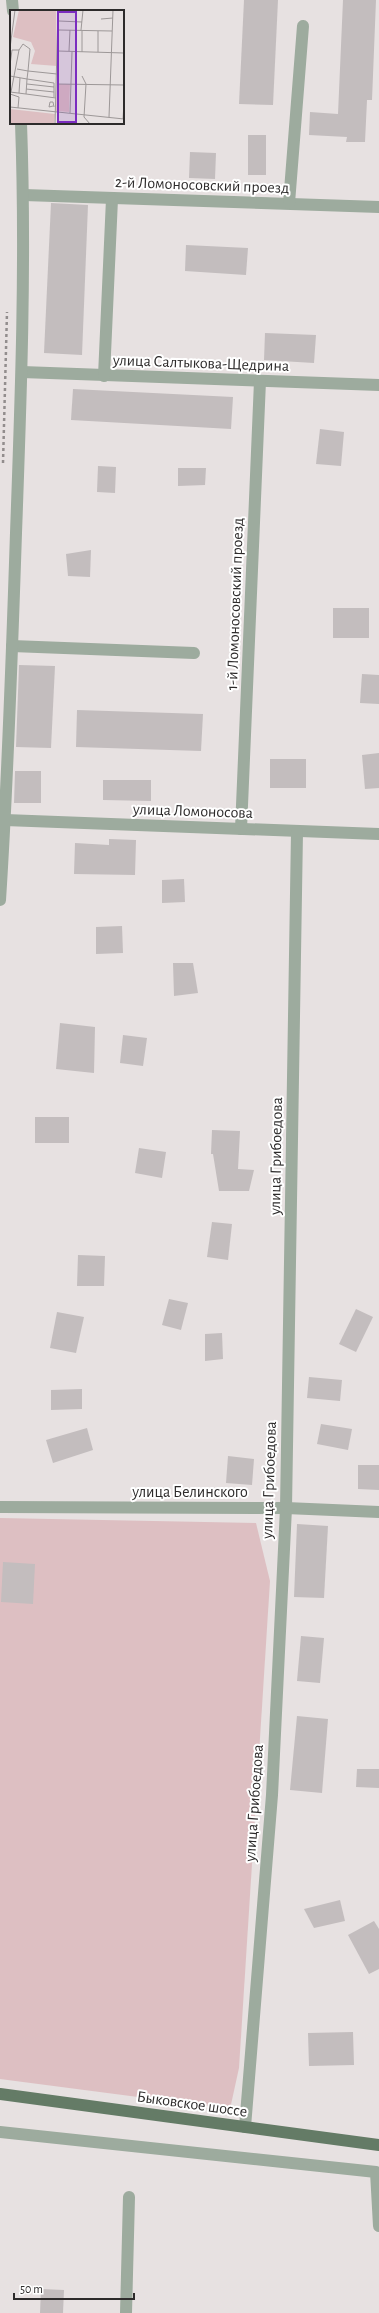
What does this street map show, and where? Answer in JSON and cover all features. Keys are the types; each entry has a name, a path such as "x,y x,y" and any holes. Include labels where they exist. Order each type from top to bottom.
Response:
{"main road":[{"name":"Быковское шоссе","path":"0,2094 379,2145"}],"street":[{"path":"12,0 13,10"},
{"path":"289,203 303,26"},
{"path":"0,900 5,820 22,372 24,195 21,124"},
{"name":"2-й Ломоносовский проезд","path":"24,195 379,207"},
{"path":"104,376 112,199"},
{"name":"улица Салтыкова-Щедрина","path":"22,372 379,385"},
{"name":"1-й Ломоносовский проезд","path":"241,829 260,381"},
{"path":"12,646 194,653"},
{"name":"улица Ломоносова","path":"5,820 379,834"},
{"name":"улица Грибоедова","path":"245,2127 272,1795 286,1508 297,832"},
{"name":"улица Белинского","path":"0,1507 286,1508 379,1512"},
{"path":"0,2132 376,2172 379,2226"},
{"path":"126,2313 129,2197"}],"path":[{"path":"3,465 7,310"}],"shaded area":[{"path":"0,1518 256,1523 270,1581 239,2068 230,2109 0,2079"}],"building":[{"path":"244,0 278,0 273,105 239,104"},
{"path":"343,0 376,0 372,100 367,100 365,142 346,142 347,137 309,135 310,112 338,114"},
{"path":"248,135 266,135 266,175 248,175"},
{"path":"190,152 216,153 215,179 189,178"},
{"path":"51,203 88,205 82,355 44,353"},
{"path":"186,245 248,248 246,275 185,271"},
{"path":"265,333 316,335 314,363 264,360"},
{"path":"73,389 233,397 231,429 71,420"},
{"path":"320,429 344,432 341,466 316,464"},
{"path":"98,466 116,467 115,493 97,492"},
{"path":"178,468 206,468 205,485 178,486"},
{"path":"91,550 90,577 68,576 66,554"},
{"path":"333,608 369,608 369,638 333,638"},
{"path":"19,665 55,666 51,748 16,747"},
{"path":"362,674 379,675 379,704 360,703"},
{"path":"77,710 203,714 201,751 76,747"},
{"path":"379,753 379,788 365,789 362,755"},
{"path":"270,759 306,759 306,788 270,788"},
{"path":"15,771 41,771 41,803 14,803"},
{"path":"103,780 151,780 151,801 103,800"},
{"path":"109,839 136,840 135,875 74,874 75,843 109,845"},
{"path":"184,879 185,902 162,903 162,880"},
{"path":"122,926 123,953 96,954 96,927"},
{"path":"173,963 193,963 198,993 174,996"},
{"path":"60,1023 95,1027 94,1073 56,1069"},
{"path":"123,1035 147,1038 143,1066 120,1063"},
{"path":"35,1117 69,1117 69,1143 35,1143"},
{"path":"212,1130 240,1131 238,1169 254,1170 249,1191 219,1191 213,1154 211,1154"},
{"path":"139,1148 166,1152 162,1178 135,1173"},
{"path":"212,1222 232,1224 228,1260 207,1257"},
{"path":"78,1255 105,1256 104,1286 77,1286"},
{"path":"169,1299 188,1303 181,1330 162,1325"},
{"path":"356,1309 373,1317 356,1352 339,1344"},
{"path":"57,1312 84,1317 76,1353 50,1348"},
{"path":"222,1333 223,1359 205,1361 205,1334"},
{"path":"309,1377 342,1380 340,1401 307,1398"},
{"path":"82,1389 82,1409 51,1410 51,1390"},
{"path":"321,1424 352,1429 348,1450 317,1444"},
{"path":"87,1428 93,1450 53,1463 46,1440"},
{"path":"228,1456 254,1459 252,1485 226,1483"},
{"path":"358,1465 379,1465 379,1490 358,1489"},
{"path":"297,1524 328,1526 324,1598 294,1597"},
{"path":"3,1562 35,1564 33,1604 1,1602"},
{"path":"301,1636 324,1638 320,1683 297,1681"},
{"path":"297,1716 328,1719 322,1793 290,1790"},
{"path":"357,1769 379,1769 379,1788 356,1787"},
{"path":"340,1900 345,1921 314,1928 304,1909"},
{"path":"374,1921 379,1929 379,1969 369,1974 348,1935"},
{"path":"353,2032 354,2065 309,2066 308,2033"},
{"path":"41,2289 64,2290 63,2313 40,2313"}]}
